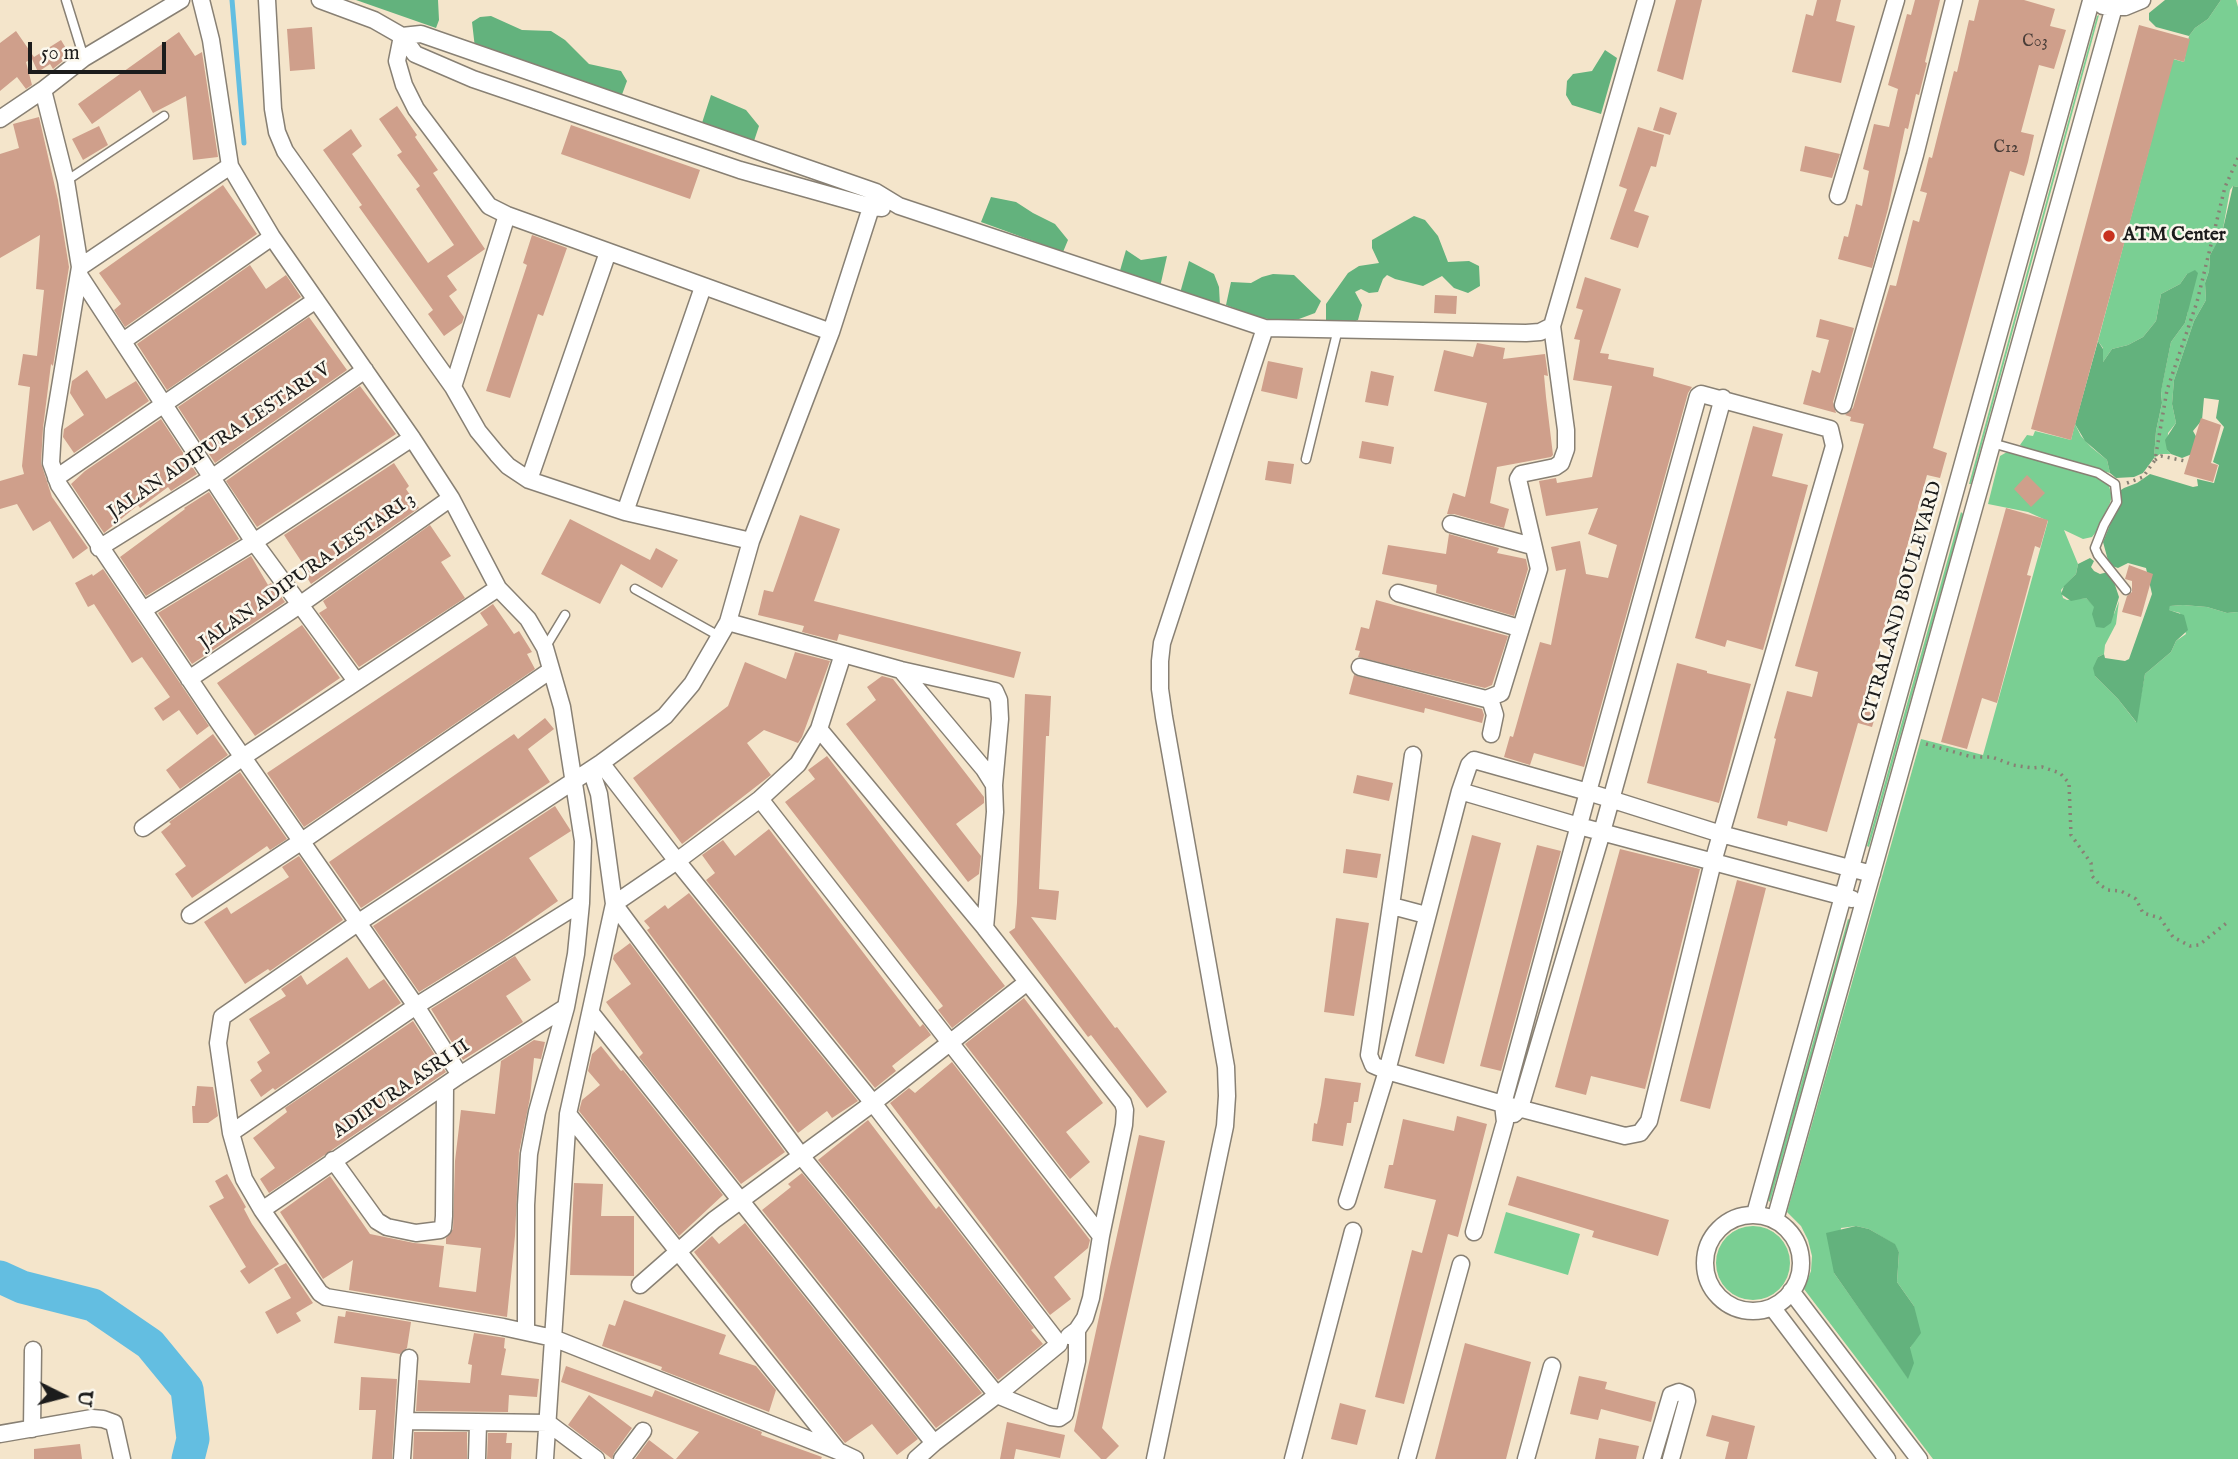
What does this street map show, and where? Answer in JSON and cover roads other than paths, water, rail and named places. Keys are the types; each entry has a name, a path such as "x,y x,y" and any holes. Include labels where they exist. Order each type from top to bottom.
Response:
{"street":[{"path":"0,119 84,58 181,0"},
{"path":"201,0 211,40 230,166 272,237 412,438 450,498 498,588 528,620 545,648 562,707 583,841 581,903 576,954 566,1007 537,1112 529,1154 526,1205 526,1332"},
{"path":"267,0 273,109 277,132 285,151 453,387 478,431 496,454 529,480 625,512 751,541"},
{"path":"320,0 374,20 402,36 415,54 473,79 740,170 898,206 1265,328 1526,334 1540,332 1552,326"},
{"path":"1490,699 1503,689 1519,628 1538,575 1538,559 1532,546 1518,479 1521,474 1555,467 1560,463 1566,449 1566,430 1552,326 1646,0"},
{"path":"1838,196 1896,0"},
{"path":"1843,405 1915,155 1954,0"},
{"path":"1775,1220 2114,8 2142,0"},
{"name":"CITRALAND BOULEVARD","path":"1755,1214 2090,1 2114,8"},
{"path":"402,36 421,34 874,200"},
{"path":"402,36 397,61 404,85 416,109 489,206 831,332"},
{"path":"43,90 66,181 80,271 53,429 51,463 56,478 99,548 359,922 460,1075"},
{"path":"80,271 230,166"},
{"path":"855,1459 553,1338 326,1297 315,1288 244,1179 231,1133 218,1042 220,1020 359,922 596,766 665,716 692,684 723,629 751,541 831,332 874,200"},
{"path":"453,387 508,215"},
{"path":"123,341 272,237"},
{"path":"529,480 608,252"},
{"path":"80,271 254,542 356,681"},
{"path":"625,512 703,287"},
{"path":"56,478 316,300"},
{"path":"1155,1459 1225,1126 1227,1096 1226,1068 1164,717 1160,661 1166,630 1265,328"},
{"name":"JALAN ADIPURA LESTARI V","path":"99,548 213,477 365,370"},
{"path":"1413,755 1369,1055 1373,1065 1503,1104 1625,1136 1640,1133 1649,1121 1713,862 1834,446 1830,429 1723,398 1699,394 1503,1104 1505,1122 1474,1232"},
{"path":"1505,1122 1520,1108 1602,832 1723,398"},
{"path":"143,610 254,542 412,438"},
{"path":"1954,495 1976,501"},
{"name":"JALAN ADIPURA LESTARI 3","path":"189,679 301,604 450,498"},
{"path":"1451,524 1532,546"},
{"path":"143,828 243,757 498,588"},
{"path":"1398,593 1519,628"},
{"path":"1639,608 1662,615"},
{"path":"723,629 843,654 995,691 999,701 1000,719 985,928"},
{"path":"614,904 760,799 798,764 819,729 843,654"},
{"path":"1360,667 1490,699"},
{"path":"190,915 551,670"},
{"path":"901,670 984,769 994,785"},
{"path":"1490,699 1495,715 1491,734"},
{"path":"819,729 985,928 1120,1098 1125,1110 1091,1298 1085,1318 1077,1330 916,1459"},
{"path":"1347,1201 1387,1071 1460,791 1469,765 1477,760 1721,834 1872,874"},
{"path":"596,766 677,861 873,1103 1059,1344"},
{"path":"545,1459 568,1114 614,904 596,766"},
{"path":"1460,791 1579,826 1863,902"},
{"path":"760,799 1101,1236"},
{"path":"231,1133 416,1006 581,903"},
{"path":"614,904 802,1157 997,1395 1051,1417 1059,1418 1065,1415 1077,1361 1077,1330"},
{"path":"1392,906 1426,915"},
{"path":"640,1285 714,1220 802,1157 1027,983"},
{"name":"ADIPURA ASRI II","path":"262,1210 460,1075 566,1007"},
{"path":"591,1013 934,1443"},
{"path":"333,1160 377,1221 387,1227 416,1233 440,1230 443,1228 444,1216 445,1086"},
{"path":"568,1114 838,1451"},
{"path":"1755,1214 1775,1220 1792,1234 1798,1246 1800,1271 1791,1291 1781,1302 1757,1311 1733,1307 1714,1291 1705,1267 1709,1242 1716,1232 1736,1217 1755,1214"},
{"path":"1293,1459 1353,1231"},
{"path":"1407,1459 1461,1264"},
{"path":"1791,1291 1914,1457"},
{"path":"1772,1307 1887,1459"},
{"path":"32,1429 33,1350"},
{"path":"402,1459 409,1358"},
{"path":"1526,1459 1552,1366"},
{"path":"1652,1459 1671,1395 1679,1392 1686,1395 1687,1401 1671,1459"},
{"path":"0,1434 92,1418 108,1420 114,1423 122,1459"},
{"path":"405,1421 548,1423 596,1459"},
{"path":"477,1459 478,1424"},
{"path":"622,1459 643,1431"}],"lane":[{"path":"66,0 84,58"},
{"path":"66,181 164,116"},
{"path":"1306,459 1338,329"},
{"path":"1992,443 2098,473 2115,484 2117,502 2104,524 2095,548 2126,590"},
{"path":"635,589 723,629"},
{"path":"545,648 565,615"}],"waterway":[{"path":"232,0 244,143"},
{"path":"0,1277 22,1287 93,1305 150,1344 187,1389 193,1439 188,1459"}],"place":[{"name":"ATM Center","path":"2109,236"}]}
